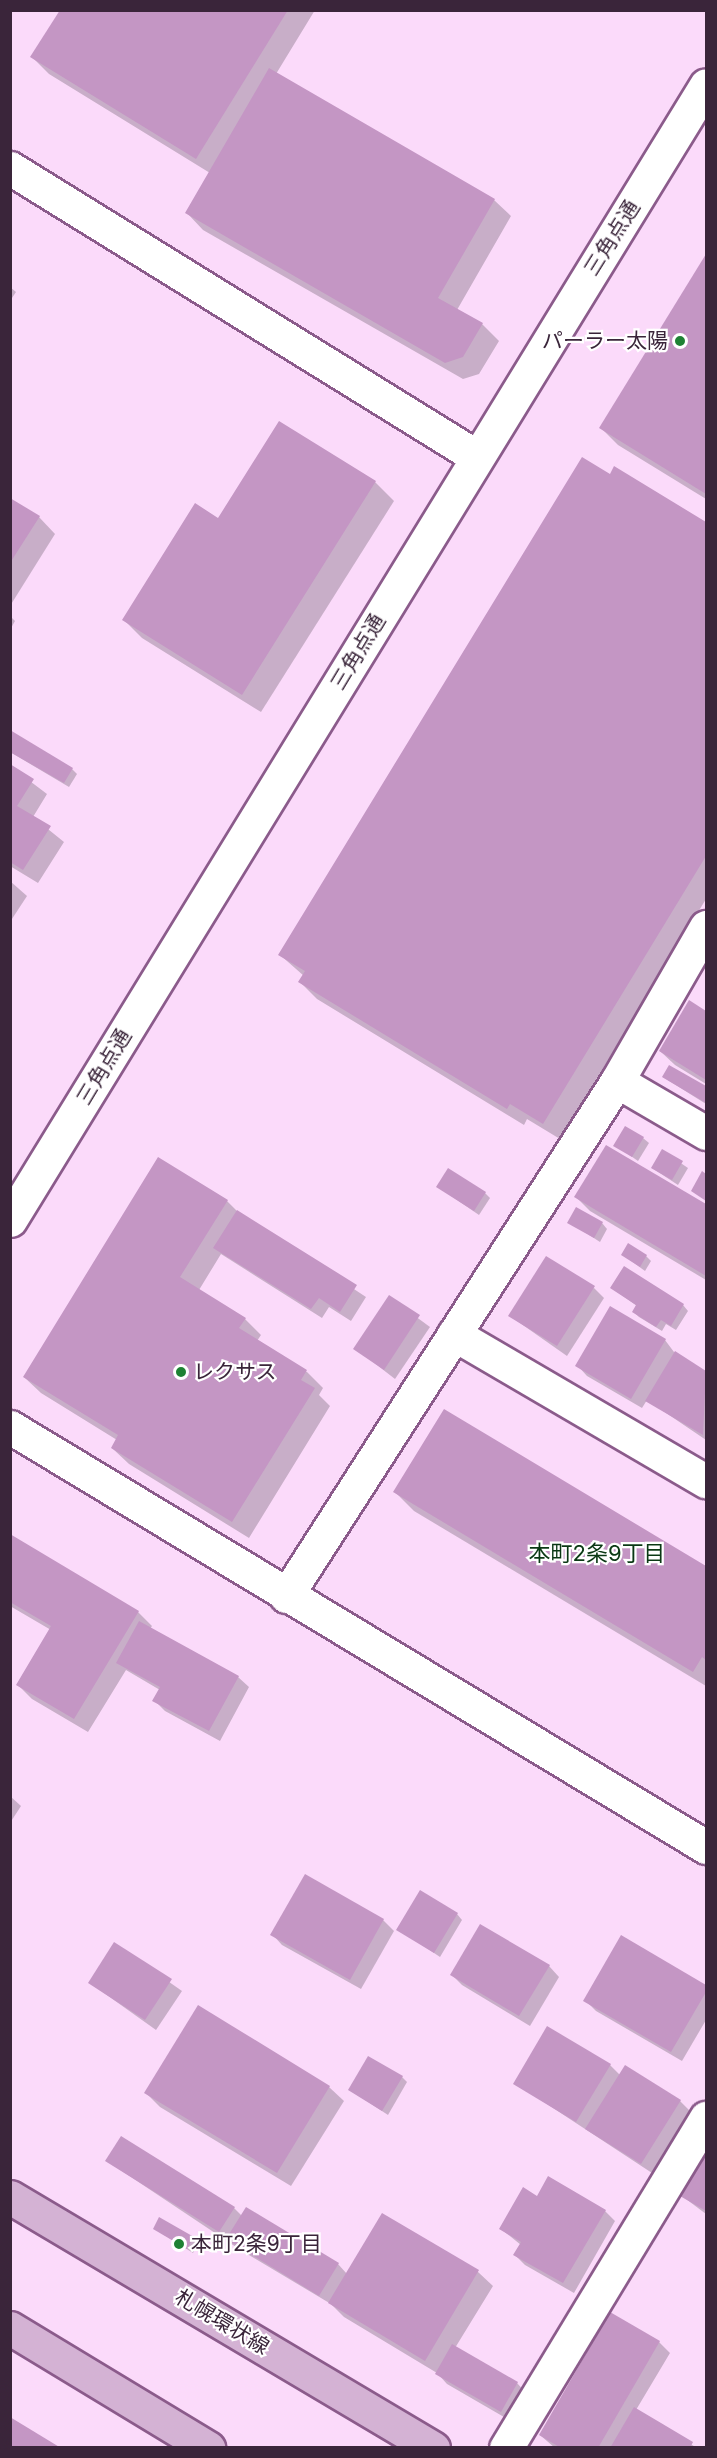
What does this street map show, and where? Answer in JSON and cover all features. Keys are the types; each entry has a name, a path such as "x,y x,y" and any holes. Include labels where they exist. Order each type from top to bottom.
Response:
{"main road":[{"name":"札幌環状線","path":"10,2198 433,2448"},
{"path":"10,2328 208,2448"}],"street":[{"name":"三角点通","path":"10,1220 706,85"},
{"path":"10,168 477,457"},
{"path":"286,1596 616,1081 706,927"},
{"path":"616,1081 706,1133"},
{"path":"454,1334 706,1481"},
{"path":"10,1427 286,1596 706,1847"},
{"path":"506,2448 706,2118"}],"building":[{"path":"60,10 288,10 196,159 30,57"},
{"path":"269,68 495,199 438,298 483,323 463,357 445,363 185,213"},
{"name":"パーラー太陽","path":"706,254 706,494 599,428"},
{"path":"279,421 376,481 242,695 122,620 195,503 218,518"},
{"path":"582,457 610,474 614,466 706,522 706,856 543,1124 510,1104 507,1109 298,982 305,971 278,955"},
{"path":"10,498 40,516 10,563"},
{"path":"10,730 73,768 64,783 10,752"},
{"path":"10,764 34,779 17,806 51,826 23,870 10,862"},
{"path":"689,1000 706,1011 706,1080 659,1051"},
{"path":"669,1065 706,1086 706,1103 662,1077"},
{"path":"625,1126 644,1137 632,1157 613,1146"},
{"path":"606,1145 706,1204 706,1276 574,1197"},
{"path":"662,1149 683,1161 672,1180 651,1168"},
{"path":"158,1157 228,1200 180,1277 246,1318 239,1328 307,1370 301,1380 315,1388 232,1522 111,1448 118,1435 23,1377"},
{"path":"448,1168 486,1192 474,1211 436,1187"},
{"path":"702,1171 706,1174 706,1201 691,1191"},
{"path":"576,1207 603,1222 594,1238 567,1223"},
{"path":"237,1210 357,1285 340,1312 319,1298 311,1309 213,1248"},
{"path":"628,1243 647,1255 640,1267 621,1255"},
{"path":"546,1256 595,1286 557,1346 508,1316"},
{"path":"624,1266 684,1304 671,1326 661,1320 656,1327 632,1312 636,1305 610,1288"},
{"path":"389,1295 420,1315 384,1370 353,1349"},
{"path":"610,1306 666,1339 631,1399 575,1366"},
{"path":"675,1351 706,1371 703,1435 645,1401"},
{"path":"444,1409 706,1566 706,1660 702,1657 693,1672 393,1492"},
{"path":"10,1534 139,1611 74,1719 16,1685 51,1626 10,1602"},
{"path":"139,1621 239,1676 209,1731 152,1701 160,1687 116,1663"},
{"path":"305,1874 384,1919 350,1980 270,1935"},
{"path":"420,1890 458,1913 434,1953 396,1930"},
{"path":"480,1924 550,1965 519,2016 450,1975"},
{"path":"621,1935 706,1985 706,1992 671,2052 583,2001"},
{"path":"114,1942 172,1979 145,2020 88,1983"},
{"path":"198,2005 330,2086 277,2173 144,2093"},
{"path":"547,2026 611,2064 576,2122 513,2084"},
{"path":"368,2056 403,2076 382,2111 348,2090"},
{"path":"625,2065 681,2100 641,2164 585,2129"},
{"path":"121,2136 235,2207 219,2232 105,2161"},
{"path":"706,2151 706,2211 680,2196"},
{"path":"548,2176 606,2210 563,2283 513,2255 521,2242 499,2229 523,2187 537,2196"},
{"path":"246,2207 339,2263 319,2296 226,2239"},
{"path":"382,2213 479,2270 425,2361 328,2303"},
{"path":"159,2217 194,2237 187,2249 153,2229"},
{"path":"610,2312 660,2341 598,2448 561,2448 539,2435"},
{"path":"452,2344 518,2382 501,2412 435,2374"},
{"path":"634,2407 693,2442 690,2448 610,2448"},
{"path":"10,2417 61,2448 10,2448"}],"place":[{"name":"パーラー太陽","path":"680,341"},
{"name":"レクサス","path":"181,1372"},
{"name":"本町2条9丁目","path":"179,2244"}],"district":[{"name":"本町2条9丁目","path":"597,1554"}]}
